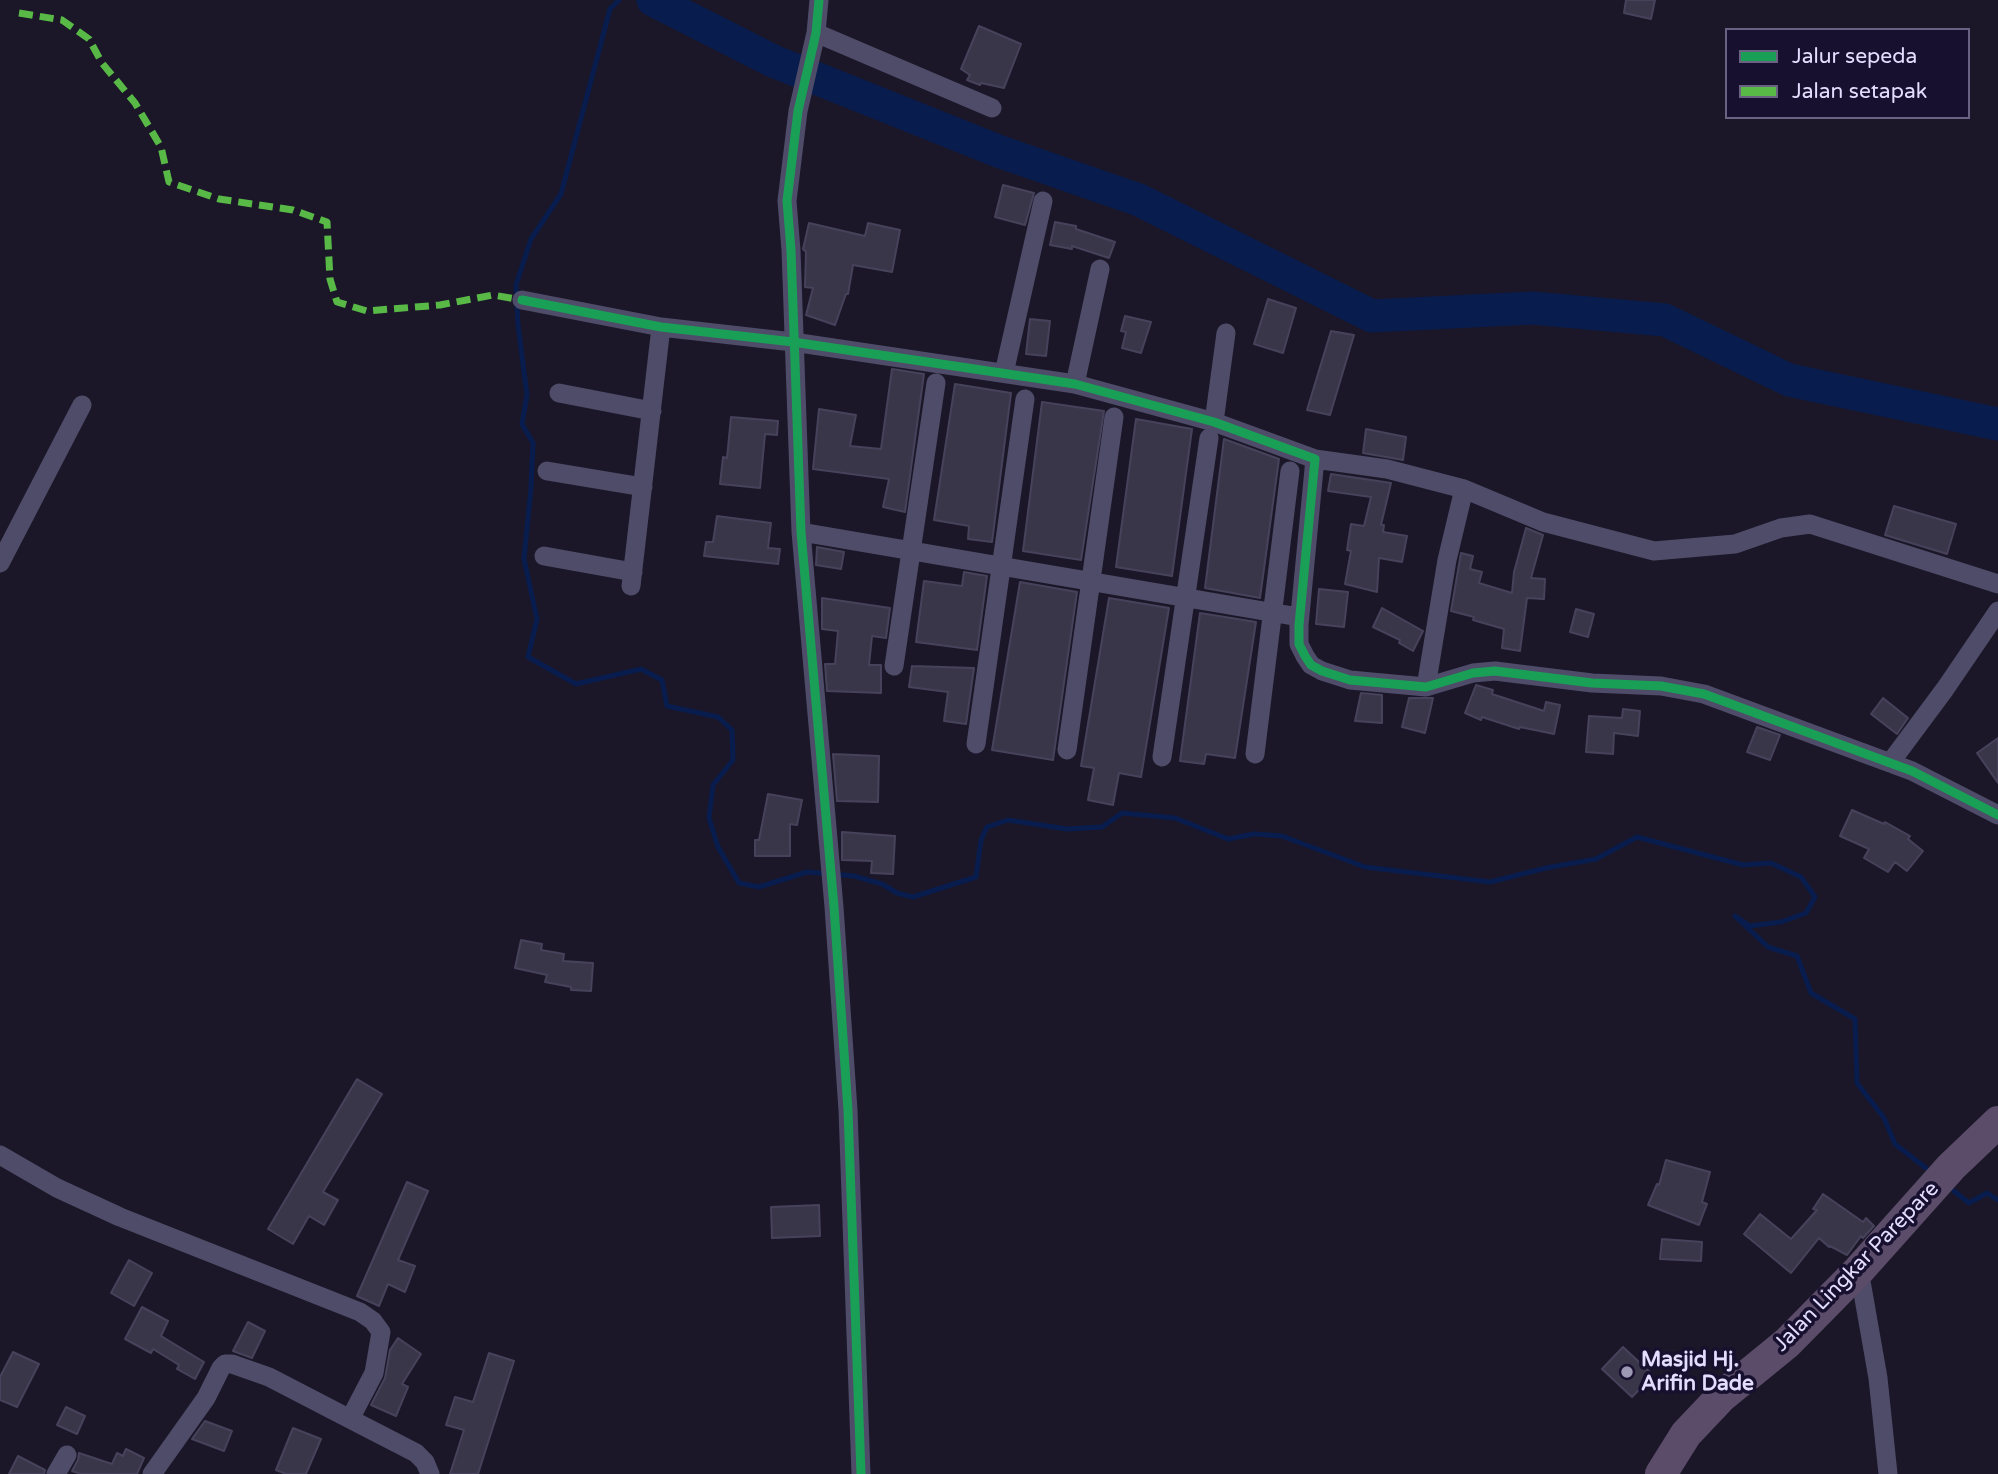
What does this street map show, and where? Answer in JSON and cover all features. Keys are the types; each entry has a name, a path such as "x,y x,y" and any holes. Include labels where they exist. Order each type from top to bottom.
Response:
{"highway":[{"name":"Jalan Lingkar Parepare","path":"1661,1474 1686,1434 1721,1396 1787,1343 1859,1270 1951,1167 1998,1122"}],"street":[{"path":"819,0 816,33 797,111 787,201 792,250 801,532 834,907 848,1110 861,1474"},
{"path":"816,33 992,108"},
{"path":"1003,373 1043,201"},
{"path":"1075,384 1100,269"},
{"path":"522,300 661,327 793,342 1075,384 1211,430 1315,459 1387,469 1464,489 1543,522 1654,551 1734,544 1781,528 1810,524 1998,584"},
{"path":"544,556 632,579 661,327"},
{"path":"1162,757 1226,333"},
{"path":"894,666 936,383"},
{"path":"559,393 652,411"},
{"path":"976,744 1025,399"},
{"path":"0,563 82,405"},
{"path":"1067,750 1114,416"},
{"path":"1315,459 1299,617 1299,644 1311,665 1322,671 1350,680 1426,687 1473,673 1495,671 1592,683 1661,685 1703,694 1912,771 1998,815"},
{"path":"547,471 643,487"},
{"path":"1255,754 1290,471"},
{"path":"1426,687 1447,560 1464,489"},
{"path":"801,532 1299,617"},
{"path":"1890,763 1998,611"},
{"path":"0,1155 57,1188 120,1217 360,1312 373,1321 381,1332 374,1373 350,1419"},
{"path":"1859,1270 1878,1378 1888,1474"},
{"path":"152,1474 206,1398 225,1364 269,1377 416,1453 425,1462 430,1474"},
{"path":"57,1474 67,1455"}],"building":[{"path":"1626,0 1655,0 1651,19 1624,13"},
{"path":"979,26 1021,44 1004,88 981,83 980,85 967,80 970,75 961,69"},
{"path":"1003,185 1034,193 1025,225 995,217"},
{"path":"1055,222 1076,226 1076,229 1115,242 1109,258 1072,246 1072,249 1050,245"},
{"path":"809,223 865,236 868,223 900,230 892,272 853,265 848,294 835,325 806,315 813,288 805,287 806,252 803,249"},
{"path":"1268,299 1296,308 1283,353 1254,344"},
{"path":"1125,316 1151,322 1141,353 1122,348 1126,332 1121,331"},
{"path":"1030,319 1050,321 1046,356 1026,354"},
{"path":"1331,331 1354,335 1330,415 1307,410"},
{"path":"892,369 924,374 905,512 883,507 889,479 813,469 819,409 856,415 850,446 881,449"},
{"path":"955,384 1011,393 992,542 968,539 969,526 934,520"},
{"path":"1042,402 1104,411 1081,560 1023,551"},
{"path":"731,417 778,421 777,435 765,434 760,488 720,484 723,457 727,458"},
{"path":"1136,419 1192,429 1172,576 1116,567"},
{"path":"1366,429 1406,437 1403,460 1363,453"},
{"path":"1224,439 1279,459 1260,598 1205,588"},
{"path":"1331,474 1391,483 1381,525 1384,525 1383,532 1407,536 1402,562 1379,558 1377,592 1345,584 1351,551 1347,550 1351,524 1364,526 1371,497 1328,491"},
{"path":"1894,506 1956,524 1947,554 1885,535"},
{"path":"717,516 771,523 768,548 780,549 778,564 704,556 706,542 713,542"},
{"path":"1526,528 1543,535 1531,578 1545,579 1544,599 1527,598 1520,651 1502,648 1504,629 1451,611 1461,553 1473,556 1470,569 1482,572 1479,583 1512,593 1514,572"},
{"path":"817,547 844,552 841,569 816,565"},
{"path":"964,572 987,576 977,650 916,642 924,581 962,586"},
{"path":"1020,582 1077,592 1053,760 992,750"},
{"path":"1319,589 1348,592 1344,627 1316,624"},
{"path":"822,598 890,608 886,638 872,636 869,665 881,665 881,693 827,691 825,664 835,664 838,631 822,629"},
{"path":"1109,598 1169,608 1141,777 1119,773 1113,805 1088,800 1094,768 1081,766"},
{"path":"1382,608 1423,631 1413,651 1399,643 1400,640 1373,627"},
{"path":"1576,609 1594,614 1588,637 1570,632"},
{"path":"1200,613 1256,622 1235,758 1206,754 1204,764 1180,761"},
{"path":"912,666 974,668 966,724 944,721 948,692 909,687"},
{"path":"1476,685 1493,690 1492,694 1544,711 1546,702 1560,705 1554,734 1520,727 1519,729 1482,717 1481,720 1465,713"},
{"path":"1361,693 1382,695 1382,723 1355,721"},
{"path":"1409,698 1433,698 1425,733 1402,727"},
{"path":"1883,698 1908,718 1897,734 1871,714"},
{"path":"1623,709 1640,711 1638,736 1614,733 1613,754 1586,752 1589,716 1622,718"},
{"path":"1757,727 1780,735 1770,760 1747,752"},
{"path":"1998,738 1998,783 1977,753"},
{"path":"833,754 879,756 878,802 837,801"},
{"path":"768,794 802,800 797,825 790,824 790,856 755,856 755,840 759,840"},
{"path":"1852,810 1884,824 1885,822 1910,836 1908,839 1923,851 1907,871 1895,862 1888,872 1864,858 1869,849 1840,836"},
{"path":"842,832 895,836 893,874 871,873 872,861 842,860"},
{"path":"521,940 542,944 541,950 564,954 563,961 593,963 591,991 571,990 571,987 545,982 547,975 515,968"},
{"path":"357,1079 382,1094 323,1192 338,1200 324,1225 309,1216 293,1244 268,1229"},
{"path":"1666,1160 1710,1172 1702,1202 1707,1204 1699,1225 1648,1205 1657,1184 1659,1185"},
{"path":"407,1182 428,1191 398,1260 415,1266 405,1292 388,1284 379,1306 357,1296"},
{"path":"1823,1194 1863,1222 1866,1218 1874,1226 1863,1238 1861,1236 1847,1255 1829,1247 1819,1238 1791,1273 1744,1234 1760,1214 1791,1239 1817,1210 1813,1209"},
{"path":"819,1205 820,1236 772,1238 771,1207"},
{"path":"1662,1239 1702,1242 1701,1261 1660,1259"},
{"path":"129,1260 152,1273 134,1306 111,1293"},
{"path":"142,1307 168,1321 161,1336 204,1362 195,1379 177,1369 179,1365 153,1349 151,1353 125,1339"},
{"path":"248,1322 265,1331 252,1358 233,1351"},
{"path":"398,1338 421,1354 402,1384 408,1387 396,1416 371,1405 385,1378 390,1350"},
{"name":"Masjid Hj. Arifin Dade","path":"1623,1347 1653,1375 1632,1397 1602,1369"},
{"path":"13,1352 39,1364 17,1407 0,1400 0,1377"},
{"path":"489,1353 514,1361 478,1474 450,1474 464,1430 446,1425 455,1397 473,1402"},
{"path":"66,1407 85,1416 77,1434 57,1425"},
{"path":"205,1421 232,1431 224,1451 192,1439"},
{"path":"293,1428 321,1439 306,1474 286,1474 276,1470"},
{"path":"126,1449 144,1458 137,1474 81,1474 72,1471 79,1453 112,1464 117,1453 123,1456"},
{"path":"18,1456 45,1470 44,1474 9,1474"}],"waterway":[{"path":"619,0 610,9 561,194 531,239 516,285 527,395 522,424 533,443 524,559 537,619 528,657 576,684 641,669 662,680 667,706 718,717 732,730 733,760 713,785 709,818 718,847 739,883 759,887 807,872 854,876 913,897 976,877 981,840 987,827 1008,820 1067,829 1102,827 1122,813 1175,818 1228,839 1254,834 1282,836 1365,867 1490,882 1596,859 1637,837 1743,865 1771,863 1801,877 1815,897 1806,913 1781,922 1750,926 1735,916 1768,947 1797,956 1811,993 1855,1019 1857,1083 1884,1118 1895,1144 1926,1168"},
{"path":"653,0 773,61 998,151 1139,200 1372,316 1532,308 1665,320 1789,380 1998,424"},
{"path":"1954,1191 1969,1203 1987,1193 1998,1200"}],"marked path":[{"path":"19,13 62,20 89,39 102,63 135,103 161,147 169,182 219,199 293,210 327,222 330,279 337,302 367,311 440,305 493,295 522,300"}],"cycle path":[{"path":"819,0 816,33 798,111 787,201 801,532 834,907 848,1110 861,1474"},
{"path":"522,300 661,327 793,342 1075,384 1214,422 1315,459 1299,644 1311,665 1322,671 1350,680 1426,687 1473,673 1495,671 1592,683 1661,686 1704,694 1912,771 1998,815"}],"place":[{"name":"Masjid Hj. Arifin Dade","path":"1627,1372"}]}
